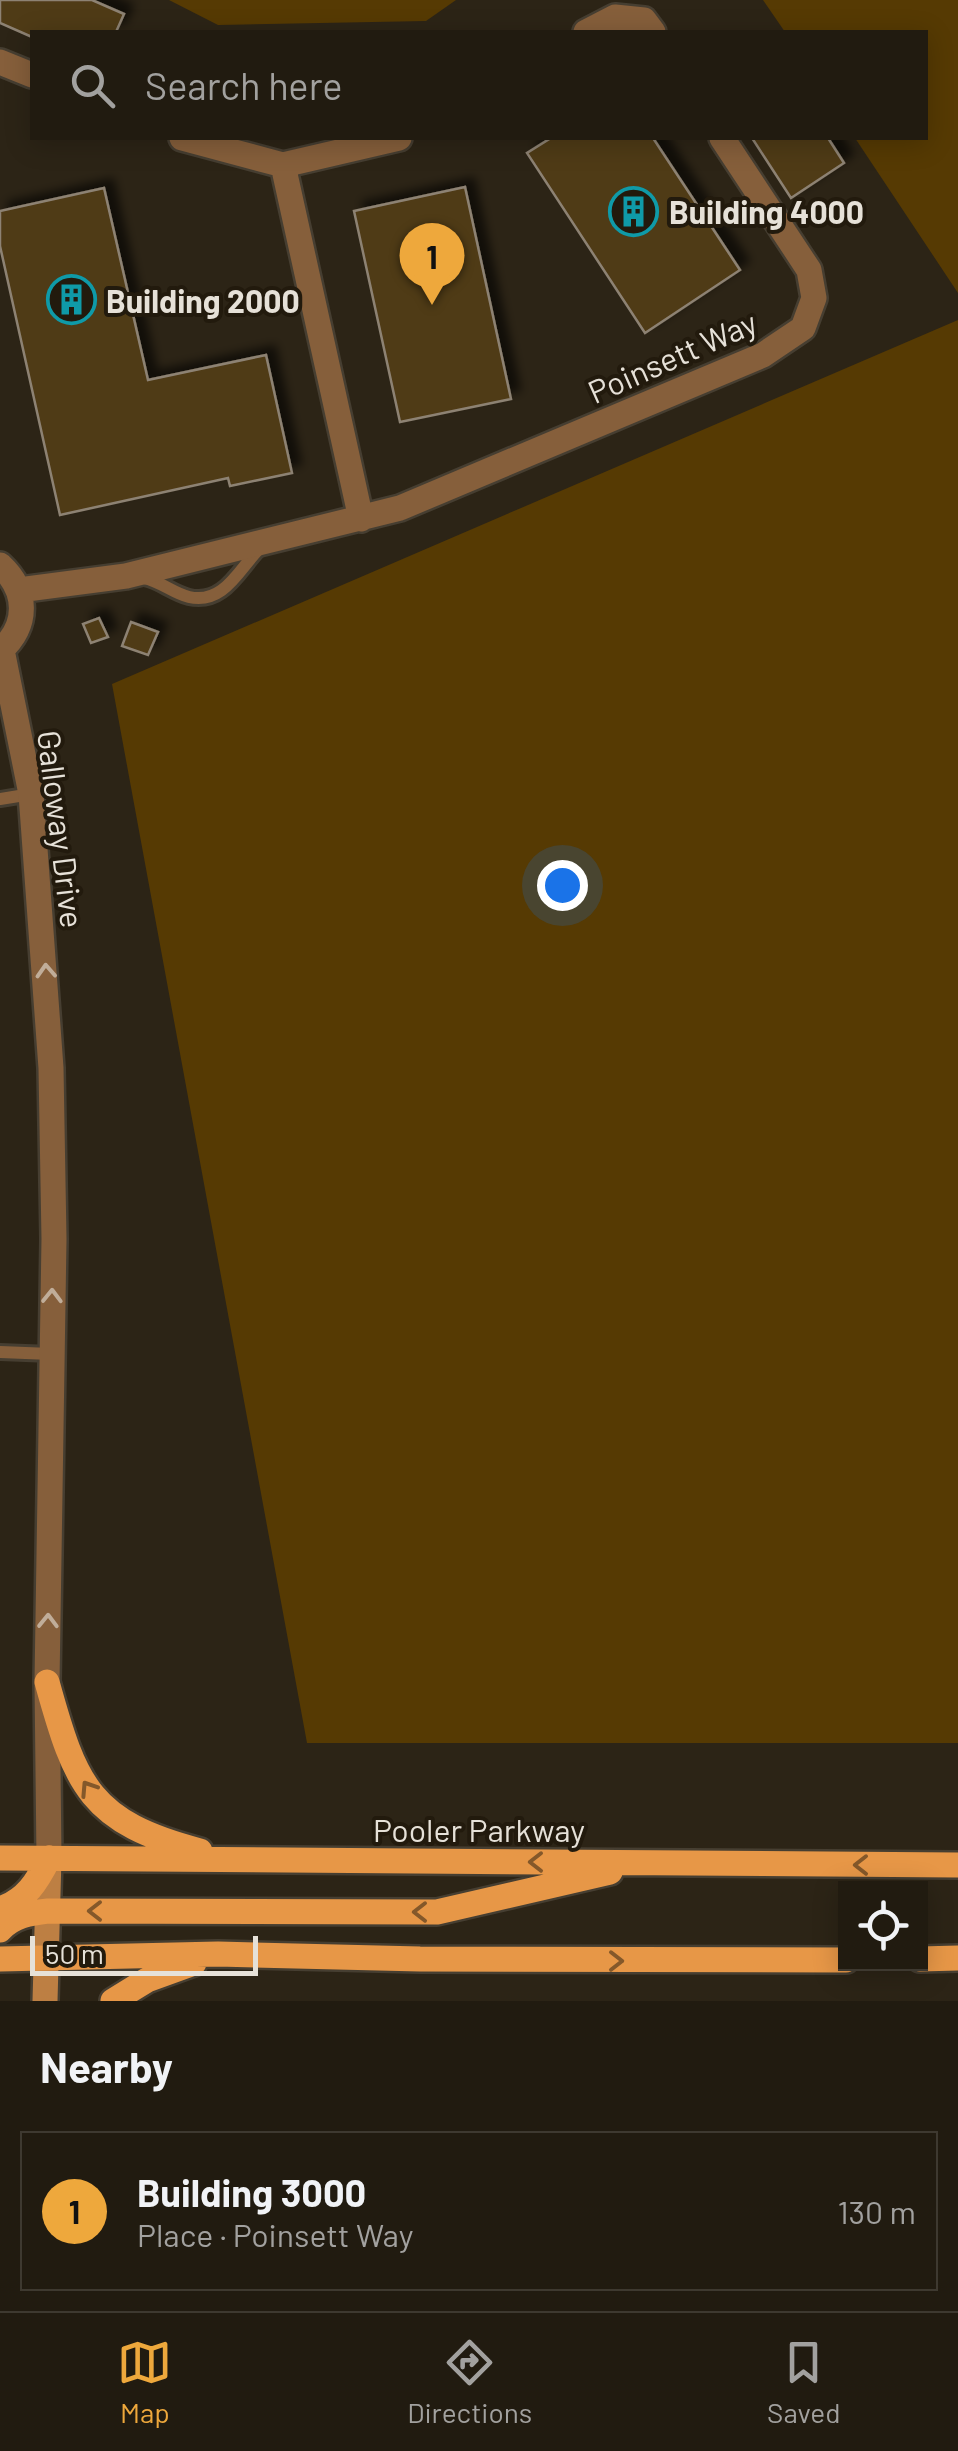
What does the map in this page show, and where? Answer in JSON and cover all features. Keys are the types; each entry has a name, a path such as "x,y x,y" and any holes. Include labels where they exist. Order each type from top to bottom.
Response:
{"main road":[{"path":"47,1682 63,1741 100,1805 133,1829 234,1860"},
{"name":"Pooler Parkway","path":"0,1858 958,1865"},
{"path":"0,1909 21,1899 35,1886 49,1858"},
{"path":"0,1930 7,1922 28,1913 48,1911 437,1912 652,1863"},
{"path":"113,2001 147,1980 218,1954"},
{"path":"0,1958 218,1954 439,1960 838,1960"},
{"path":"928,1959 958,1958"}],"street":[{"path":"590,30 615,17 644,20 652,30"},
{"path":"0,62 30,74"},
{"path":"189,140 283,166 391,140"},
{"name":"Poinsett Way","path":"19,590 126,576 274,536 400,508 763,354 803,328 814,298 809,270 723,140"},
{"path":"283,166 361,519"},
{"path":"0,565 19,590 22,606 14,638 1,650"},
{"name":"Galloway Drive","path":"1,650 31,794 51,1068 49,1858"},
{"path":"45,2001 49,1858"}],"lane":[{"path":"126,576 151,579 187,597 222,591 274,536"},
{"path":"0,799 31,794"},
{"path":"0,1352 51,1354"}],"shaded area":[{"path":"169,0 456,0 426,21 218,25"},
{"path":"763,0 958,0 958,293 856,140 928,140 928,30 784,30"},
{"path":"958,320 958,1743 307,1743 112,684"}],"building":[{"path":"0,0 92,0 124,14 117,30 30,30 30,36 0,23"},
{"name":"Building 4000","path":"548,140 654,140 740,270 645,333 527,153"},
{"path":"753,140 829,140 844,163 791,198"},
{"path":"465,187 511,399 400,422 354,211"},
{"name":"Building 2000","path":"104,188 148,380 266,355 292,473 230,486 228,478 60,515 0,246 0,211"},
{"path":"99,618 108,637 91,643 83,624"},
{"path":"131,622 158,632 148,655 122,646"}],"place":[{"name":"Building 4000","path":"634,211"},
{"name":"Building 2000","path":"71,300"},
{"name":"Building 3000","path":"432,305"}]}
